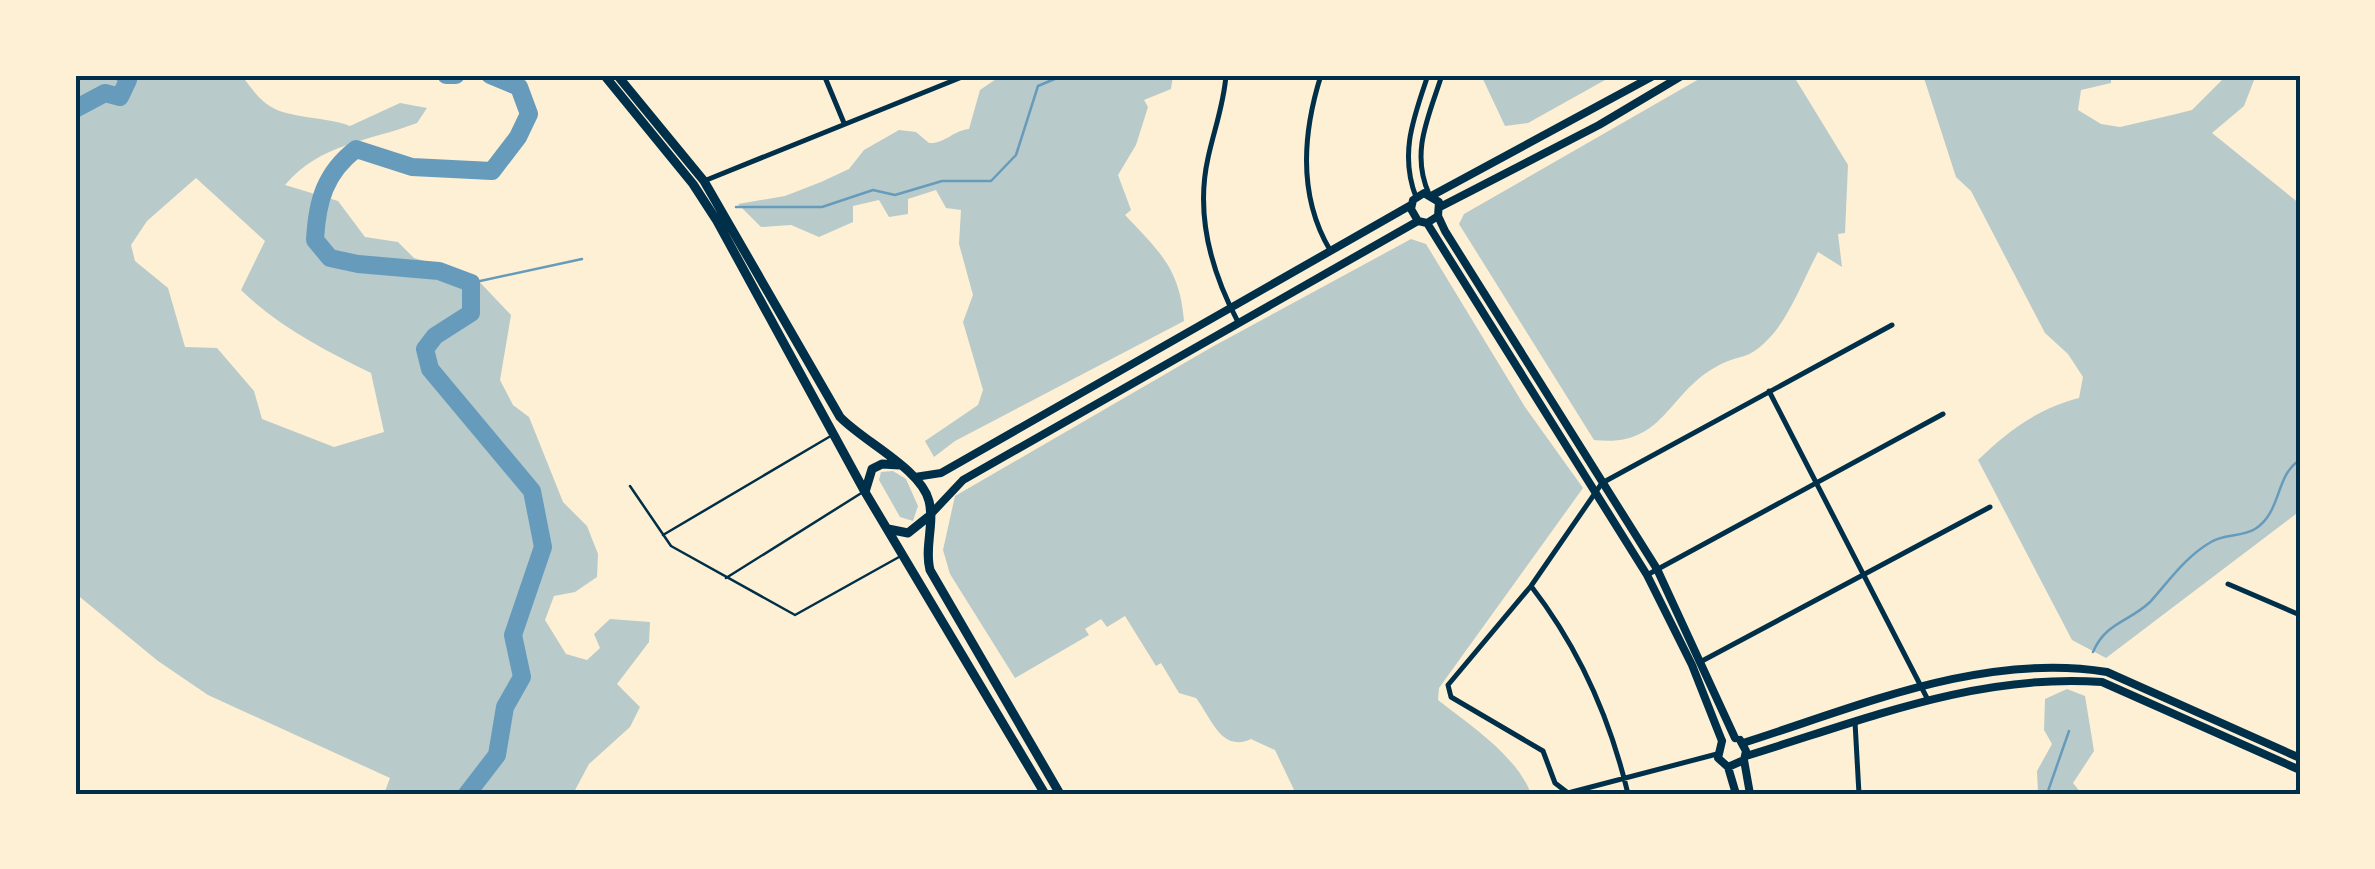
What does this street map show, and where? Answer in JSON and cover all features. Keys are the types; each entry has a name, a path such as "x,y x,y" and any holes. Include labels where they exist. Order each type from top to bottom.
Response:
{"highway":[{"path":"604,75 662,144 717,221 864,492 905,554 1046,794"},
{"path":"618,75 704,181 840,417 863,441 904,466 926,491 931,514 928,561 938,588 1060,794"},
{"path":"864,492 877,466 904,466"},
{"path":"888,529 914,532 931,514"}],"street":[{"path":"824,75 844,123"},
{"path":"704,181 968,75"},
{"path":"1226,75 1207,160 1203,205 1208,248 1238,322"},
{"path":"1321,75 1308,123 1306,166 1314,208 1332,252"},
{"path":"1428,75 1408,143 1413,201 1422,222 1647,575 1692,665 1722,741 1717,754"},
{"path":"1442,75 1421,144 1420,175 1656,569 1739,740 1750,794"},
{"path":"915,477 941,473 1332,252 1413,201 1655,75"},
{"path":"931,514 963,480 1683,75"},
{"path":"1717,754 1624,776 1578,794 1560,791 1542,752 1448,693 1448,686 1531,586 1602,482 1892,325"},
{"path":"1770,392 1925,687 1928,700"},
{"path":"1647,575 1943,414"},
{"path":"1702,661 1990,507"},
{"path":"2228,584 2300,615"},
{"path":"1531,586 1588,677 1628,794"},
{"path":"1722,741 1739,740 1925,687 2025,668 2107,672 2300,758"},
{"path":"2102,682 2107,672"},
{"path":"1728,767 1745,758 1928,700 2003,683 2102,682 2300,770"},
{"path":"1854,722 1859,794"},
{"path":"1717,754 1728,767 1736,794"}],"lane":[{"path":"663,535 834,434"},
{"path":"630,486 671,546 795,615 905,554"},
{"path":"725,578 864,492"}],"shaded area":[{"path":"75,75 241,75 271,107 350,126 400,103 427,108 417,123 329,152 285,185 338,201 365,237 398,242 414,258 473,275 511,315 500,380 513,405 529,417 563,502 587,526 598,554 597,577 575,592 554,596 545,620 566,654 587,660 600,648 594,634 610,619 650,622 649,642 617,684 640,707 630,727 589,764 573,794 384,794 390,778 208,695 158,661 75,593","holes":["196,178 265,241 241,290 286,326 371,373 384,432 334,447 262,419 254,391 217,348 185,347 168,288 135,261 131,245 147,221"]},
{"path":"1002,75 1173,75 1171,89 1144,100 1148,107 1136,145 1118,175 1131,210 1125,215 1173,274 1184,321 955,441 934,457 925,441 978,405 983,390 963,322 973,295 959,244 961,210 946,208 936,190 908,199 908,214 889,217 879,200 853,206 853,222 819,237 791,225 761,227 738,204 785,196 821,182 849,169 864,150 899,130 916,132 929,143 969,129 980,90"},
{"path":"1481,75 1614,75 1528,123 1505,126"},
{"path":"1706,75 1793,75 1848,165 1845,233 1838,234 1842,267 1818,252 1786,315 1764,344 1698,379 1650,428 1617,440 1594,440 1459,224 1464,214"},
{"path":"1923,75 2111,75 2111,83 2081,90 2078,110 2101,124 2120,127 2192,110 2227,75 2256,75 2244,106 2212,133 2300,204 2300,511 2106,658 2072,640 1978,460 2024,422 2079,398 2083,377 2068,354 2045,333 1971,191 1956,177"},
{"path":"1411,239 1426,244 1525,407 1583,488 1439,688 1438,700 1504,754 1531,794 1296,794 1275,750 1251,739 1241,742 1224,737 1196,698 1179,693 1161,663 1156,666 1125,616 1107,627 1101,619 1085,629 1089,635 1015,678 950,574 943,550 955,496 1212,347"},
{"path":"893,471 906,479 918,506 913,521 900,517 879,480 881,472"},
{"path":"2067,689 2085,696 2094,751 2073,783 2082,794 2038,794 2037,771 2052,744 2044,730 2045,699"}],"waterway":[{"path":"75,109 105,93 120,97 128,80 124,75"},
{"path":"446,75 456,75"},
{"path":"467,794 497,755 505,707 522,677 513,635 543,547 532,491 430,369 425,349 435,336 471,313 471,283 439,271 330,258 315,240 325,189 337,168 356,149 412,167 492,171 518,137 529,114 519,87 490,75"},
{"path":"736,207 822,207 873,190 895,195 942,181 991,181 1016,155 1038,86 1064,75"},
{"path":"471,283 582,259"},
{"path":"2093,652 2104,634 2150,602 2202,548 2216,539 2250,532 2264,522 2286,475 2300,460"},
{"path":"2047,794 2069,731"}]}
